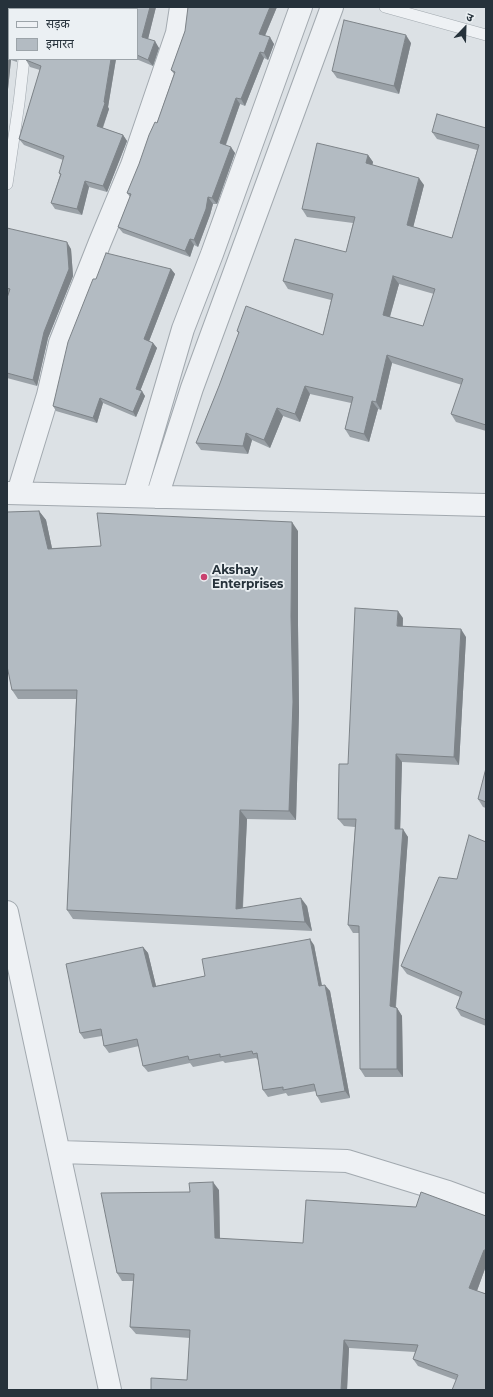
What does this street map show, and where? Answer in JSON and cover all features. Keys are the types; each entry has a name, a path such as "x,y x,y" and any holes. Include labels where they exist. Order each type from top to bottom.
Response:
{"street":[{"path":"181,7 177,33 132,166 60,343 48,395 13,493 486,505"},
{"path":"134,496 183,329 212,254 301,7"},
{"path":"156,497 192,388 332,7"},
{"path":"7,912 60,1152 110,1390"},
{"path":"60,1152 346,1161 448,1192 486,1206"}],"lane":[{"path":"384,7 486,35"},
{"path":"7,184 24,60"}],"building":[{"path":"7,7 19,7 20,8 8,8 7,54"},
{"path":"59,7 83,7 83,8"},
{"path":"150,7 142,37 155,41 148,60 138,55 138,8 122,8"},
{"path":"188,7 270,7 259,34 270,37 264,53 260,52 241,99 236,98 220,143 231,147 212,198 208,197 206,209 194,240 190,239 185,251 118,227 131,194 127,193 149,135 155,122 157,123 175,72 171,70 185,31"},
{"path":"344,20 406,35 394,86 332,71"},
{"path":"26,60 111,60 105,103 97,126 123,135 103,186 85,181 77,209 51,203 61,174 59,173 64,156 19,139 41,66"},
{"path":"437,114 486,128 486,425 451,414 463,379 387,355 376,402 372,401 364,434 345,429 353,397 305,386 295,414 277,408 264,440 246,433 243,446 196,443 239,332 237,331 246,306 323,335 333,294 283,281 295,239 346,252 355,217 302,209 317,143 368,155 366,163 419,178 407,225 452,238 479,145 432,132","holes":["393,276 435,289 423,326 383,315"]},
{"path":"7,228 67,242 69,269 44,332 33,380 7,373 7,298 10,289 7,288"},
{"path":"106,253 171,269 144,339 153,343 136,389 142,391 133,412 100,398 93,418 53,406 68,342 93,279 96,279"},
{"path":"39,511 48,549 101,546 97,513 292,522 291,616 293,702 289,811 240,810 236,909 301,898 305,922 67,910 77,690 12,690 7,666 7,512"},
{"path":"355,608 398,611 397,626 461,629 454,757 396,754 395,829 403,829 390,1006 397,1008 397,1069 360,1069 359,926 348,925 356,819 338,819 339,764 348,764"},
{"path":"486,768 486,802 478,799"},
{"path":"469,835 486,842 486,1020 456,1008 462,992 401,966 439,877 457,879"},
{"path":"310,939 319,986 325,985 345,1091 317,1096 314,1084 283,1090 283,1087 263,1090 257,1053 253,1054 252,1051 220,1057 220,1054 189,1060 188,1056 143,1066 137,1039 104,1046 101,1029 80,1033 66,964 143,947 153,987 205,976 202,959"},
{"path":"213,1182 215,1238 303,1243 306,1200 416,1207 421,1192 486,1216 486,1250 484,1250 469,1288 486,1294 485,1390 452,1390 458,1375 413,1359 418,1345 344,1340 341,1390 151,1390 151,1378 187,1380 190,1330 130,1327 134,1274 117,1273 101,1193 190,1192 189,1183"}],"place":[{"name":"Akshay Enterprises","path":"204,577"}]}
